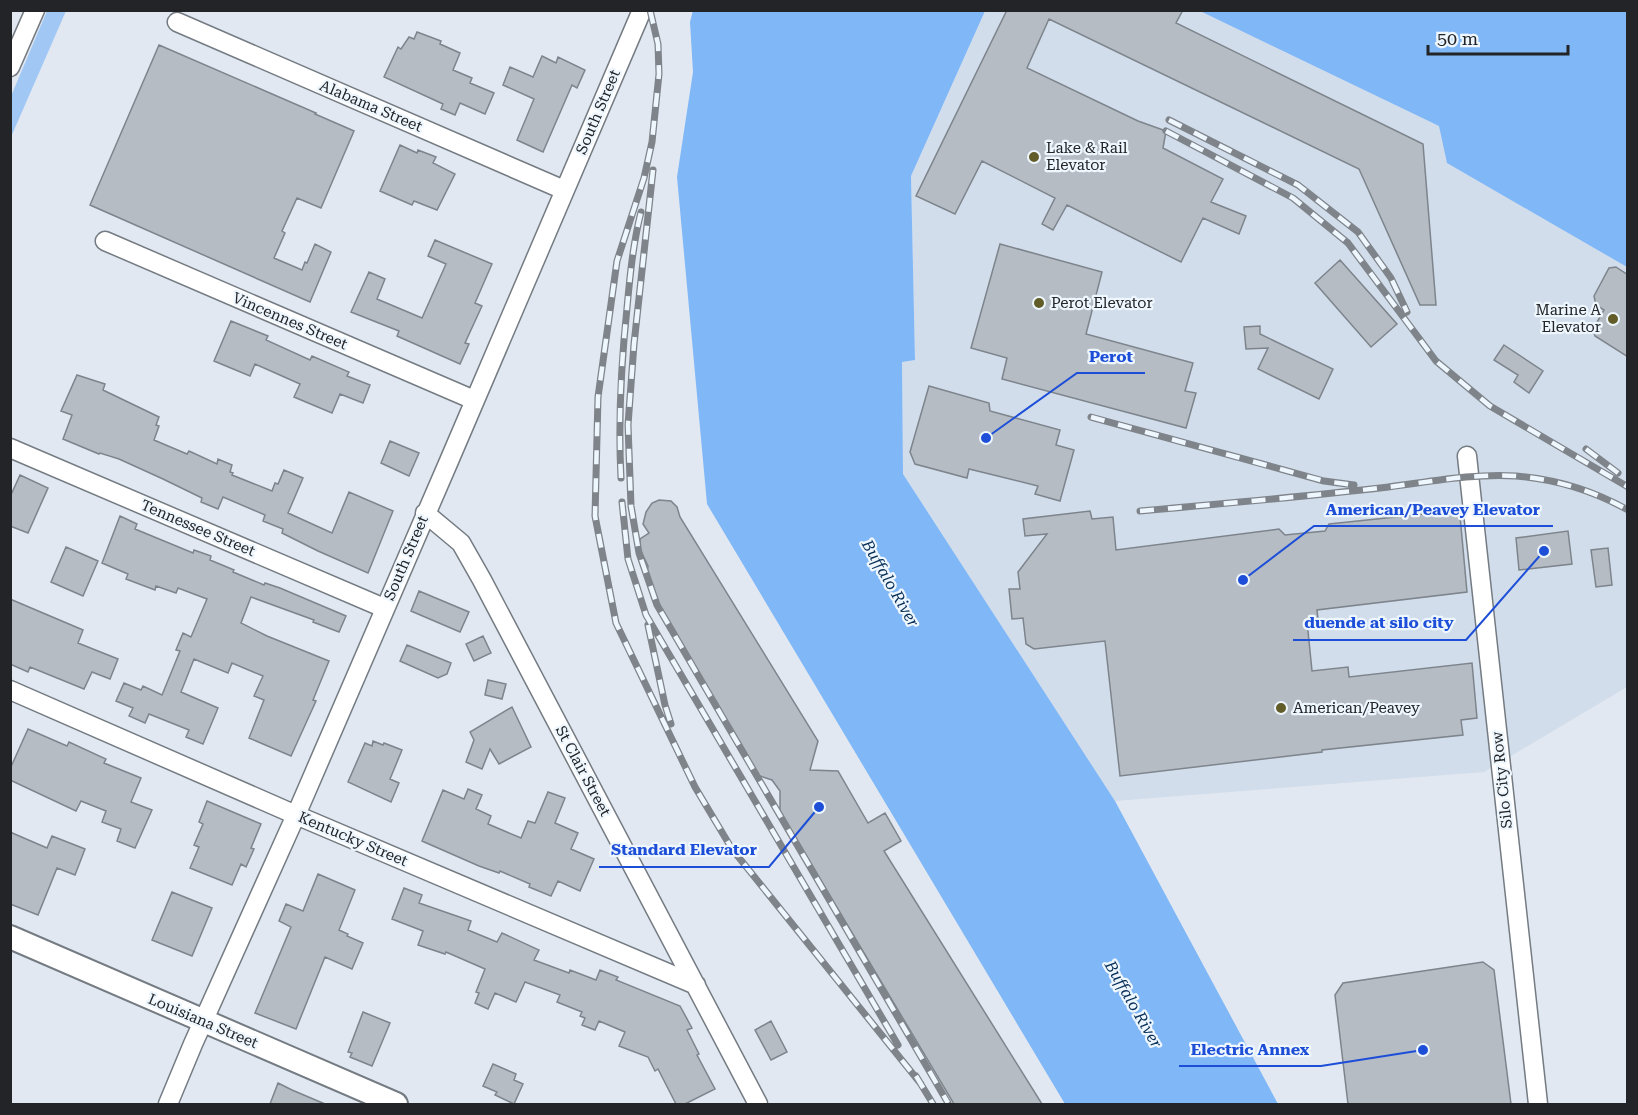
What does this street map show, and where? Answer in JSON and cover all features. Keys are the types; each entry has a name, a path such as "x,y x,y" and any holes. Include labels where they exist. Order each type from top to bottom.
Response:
{"street":[{"path":"10,67 34,10"},
{"name":"South Street","path":"168,1104 296,815 642,10"},
{"name":"Alabama Street","path":"177,22 564,190"},
{"name":"Vincennes Street","path":"105,241 474,400"},
{"name":"Tennessee Street","path":"10,448 384,608"},
{"name":"Silo City Row","path":"1467,456 1538,1104"},
{"name":"St Clair Street","path":"425,513 461,543 482,580 758,1104"},
{"name":"Kentucky Street","path":"10,690 296,815 696,985"},
{"name":"Louisiana Street","path":"10,937 396,1104"}],"shaded area":[{"path":"47,11 66,11 11,137 11,96"},
{"path":"985,11 1200,11 1439,126 1448,163 1627,267 1627,687 1484,772 1115,801 903,474 902,361 915,360 911,176"}],"water":[{"name":"Buffalo River","path":"693,10 985,11 911,176 915,360 902,362 903,474 1115,801 1278,1104 1065,1104 707,504 677,177 693,72 690,22"},
{"path":"1200,11 1627,11 1627,267 1447,163 1439,126"}],"building":[{"name":"Lake & Rail Elevator","path":"1007,10 1183,10 1176,23 1423,144 1436,305 1420,305 1359,169 1049,19 1027,68 1138,121 1166,131 1163,148 1223,179 1211,202 1246,216 1239,234 1203,218 1181,262 1067,205 1053,230 1042,224 1055,198 982,161 955,214 916,196"},
{"path":"417,32 441,41 440,44 460,53 453,70 472,78 470,83 494,93 485,114 460,103 455,115 441,109 443,104 384,77 398,47 401,49 409,37 414,39"},
{"path":"159,45 354,131 321,208 297,198 282,231 285,233 274,258 302,270 315,244 331,252 310,302 90,205"},
{"path":"542,56 556,63 558,57 585,70 577,88 572,85 543,152 517,140 534,99 503,85 510,67 533,77"},
{"path":"400,145 417,153 418,150 436,157 433,163 455,174 437,210 414,201 412,205 380,191"},
{"path":"435,240 492,264 475,303 482,306 465,343 469,344 460,364 397,336 399,331 351,312 369,272 385,279 377,299 422,318 446,264 428,256"},
{"name":"Perot Elevator","path":"1000,244 1102,272 1086,334 1193,363 1185,391 1196,393 1186,428 1002,379 1007,358 971,348"},
{"path":"1340,260 1397,324 1371,347 1315,283"},
{"name":"Marine A Elevator","path":"1616,267 1628,275 1628,357 1595,336 1593,329 1604,310 1596,305 1594,296 1609,268"},
{"path":"231,321 268,336 266,340 310,360 312,356 349,372 347,376 370,385 363,403 340,394 332,413 294,397 300,384 255,364 250,376 214,361"},
{"path":"1260,326 1260,334 1333,369 1319,399 1258,369 1268,348 1246,349 1244,327"},
{"path":"1504,345 1543,371 1529,393 1514,382 1518,375 1494,360"},
{"path":"77,375 105,384 103,390 159,417 156,425 159,426 154,440 187,454 189,451 217,464 218,459 232,465 230,472 233,473 232,475 272,491 284,470 303,478 288,513 332,533 349,492 393,511 368,573 282,533 283,529 263,521 265,515 223,497 218,509 201,502 202,498 119,459 99,454 63,439 72,415 61,411"},
{"path":"929,386 989,403 990,411 1060,430 1056,445 1074,450 1060,501 1035,494 1038,486 969,469 967,478 915,464 910,452"},
{"path":"390,441 419,453 409,476 381,463"},
{"path":"20,475 48,488 28,533 10,526 10,497"},
{"path":"659,500 671,501 677,507 680,517 818,741 810,770 838,771 868,823 885,813 901,841 884,851 1042,1104 954,1104 780,812 780,791 772,780 757,775 660,608 647,573 648,566 640,549 640,539 649,533 643,524 646,512 652,503"},
{"path":"1090,511 1092,519 1113,517 1116,550 1279,529 1285,535 1325,531 1329,524 1453,511 1460,516 1467,592 1317,610 1318,619 1307,621 1312,671 1348,667 1349,677 1472,663 1477,718 1461,720 1463,735 1322,750 1322,752 1120,776 1105,641 1034,649 1026,644 1023,618 1012,619 1009,589 1020,589 1018,572 1047,534 1025,536 1023,519"},
{"path":"120,516 137,524 135,529 193,553 194,550 211,556 210,560 234,570 233,572 264,585 265,583 280,588 346,616 339,632 313,622 314,620 251,597 241,623 329,661 313,700 316,701 291,756 249,738 264,700 254,696 263,676 232,663 228,673 194,659 181,692 218,708 203,744 186,737 189,730 149,714 145,723 129,716 133,708 116,701 124,683 141,690 143,686 162,695 180,651 176,650 183,633 191,637 207,599 178,588 176,593 156,586 155,590 126,579 128,574 102,563"},
{"path":"1568,531 1572,564 1519,570 1516,538"},
{"path":"66,547 98,561 83,596 51,582"},
{"path":"1608,548 1612,585 1596,587 1591,550"},
{"path":"419,591 469,612 460,632 411,611"},
{"path":"10,599 83,630 78,643 118,659 110,679 92,672 84,689 30,667 28,672 10,664"},
{"path":"483,636 491,653 474,661 466,644"},
{"path":"407,645 451,663 447,674 438,678 400,661"},
{"path":"488,680 506,684 502,699 485,695"},
{"path":"512,707 531,747 499,764 490,749 482,769 466,762 474,740 470,732"},
{"path":"28,729 67,746 69,742 106,759 104,763 141,778 131,802 152,810 135,848 117,841 121,829 102,822 106,811 81,801 76,811 10,780 10,769"},
{"path":"373,741 402,750 390,779 399,783 391,802 348,782 365,743 372,746"},
{"path":"468,789 482,795 476,809 491,816 488,824 521,838 528,821 535,823 548,792 565,798 555,823 578,833 571,849 594,859 580,891 558,881 551,896 500,871 499,873 479,866 422,841 443,790 464,799"},
{"path":"207,801 261,824 246,867 241,864 232,885 190,868 199,847 194,845 203,824 199,822"},
{"path":"10,832 47,848 52,836 85,849 75,875 57,868 38,915 10,904"},
{"path":"318,874 355,890 339,930 363,943 352,969 325,957 296,1029 255,1013 291,927 279,921 286,904 303,911"},
{"path":"404,888 422,895 419,903 471,921 468,930 497,942 502,933 539,950 534,960 596,980 600,970 618,977 616,980 680,1006 692,1028 687,1030 699,1054 697,1055 715,1089 685,1104 676,1104 658,1069 655,1071 648,1057 619,1046 625,1032 599,1021 595,1030 582,1025 585,1018 580,1016 582,1012 557,1002 560,995 525,982 516,1002 495,993 488,1009 475,1003 479,993 476,992 485,969 446,952 445,954 418,945 423,931 392,919"},
{"path":"172,892 212,908 192,956 152,940"},
{"path":"1483,962 1494,970 1511,1104 1348,1104 1335,995 1343,983"},
{"path":"363,1012 390,1023 372,1066 350,1057 352,1053 348,1052"},
{"path":"771,1021 787,1052 771,1060 755,1030"},
{"path":"493,1064 516,1074 514,1080 523,1084 514,1104 495,1095 497,1092 483,1086"},
{"path":"278,1083 292,1090 325,1104 270,1104"}],"railway":[{"path":"650,10 658,44 659,74 652,142 644,178 617,261 598,397 595,516 616,623 695,787 732,849 921,1084"},
{"path":"1169,120 1298,185 1358,232 1391,278 1407,312"},
{"path":"1166,131 1293,198 1348,243 1436,361 1490,406 1628,487"},
{"path":"653,170 634,344 628,425 631,506 639,553 657,605 948,1103"},
{"path":"621,478 620,414 623,351 632,260 641,212"},
{"path":"1091,417 1324,481 1354,485"},
{"path":"1586,449 1618,473"},
{"path":"1140,511 1499,475 1560,483 1588,492 1628,510"},
{"path":"622,502 628,559 646,615 898,1045"},
{"path":"648,625 671,724"},
{"path":"916,1076 933,1104"}],"place":[{"name":"Lake & Rail Elevator","path":"1034,157"},
{"name":"Perot Elevator","path":"1039,303"},
{"name":"Marine A Elevator","path":"1613,319"},
{"name":"Perot","path":"986,438"},
{"name":"duende at silo city","path":"1544,551"},
{"name":"American/Peavey Elevator","path":"1243,580"},
{"name":"American/Peavey","path":"1281,708"},
{"name":"Standard Elevator","path":"819,807"},
{"name":"Electric Annex","path":"1423,1050"}]}
